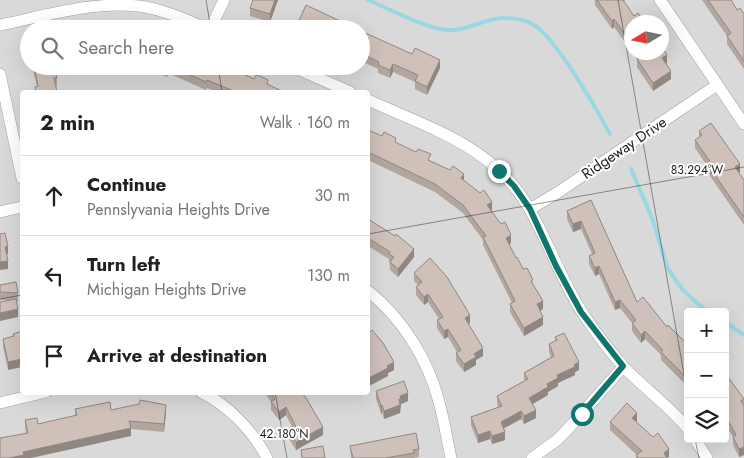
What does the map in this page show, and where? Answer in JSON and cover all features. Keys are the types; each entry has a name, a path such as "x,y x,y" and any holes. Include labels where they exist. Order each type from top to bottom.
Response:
{"street":[{"path":"214,20 224,0"},
{"path":"660,0 744,124"},
{"path":"21,20 73,5 138,6 167,13 185,20"},
{"path":"0,26 20,20"},
{"path":"0,74 20,169"},
{"path":"311,75 345,90"},
{"name":"Ridgeway Drive","path":"530,209 557,193 718,85"},
{"path":"370,101 465,144 483,156 514,186 530,209 556,266 581,312 623,366 684,425"},
{"path":"0,212 20,207"},
{"path":"370,292 390,311 406,331 422,358 439,401 451,458"},
{"path":"532,458 557,440 623,366"},
{"path":"0,403 33,395"},
{"path":"206,395 224,406 239,421 252,435 267,458"},
{"path":"697,443 706,458"}],"shaded area":[{"path":"0,0 744,0 744,458 0,458"}],"building":[{"path":"253,0 275,0 270,14 250,8"},
{"path":"597,0 623,0 633,15 624,15 624,33 614,19 612,21"},
{"path":"708,0 731,0 737,10 740,8 744,14 744,61 727,36 731,33"},
{"path":"306,5 338,20 299,20"},
{"path":"370,35 412,54 415,48 440,60 427,87 415,81 418,75 393,64 390,70 378,65 379,62 370,58"},
{"path":"638,60 663,60 671,71 653,83"},
{"path":"36,75 56,75 57,78 54,78 57,90 36,90 35,87 38,86"},
{"path":"191,75 246,75 254,79 256,75 268,80 267,84 280,90 231,90 207,80 206,82"},
{"path":"711,123 740,164 735,167 744,180 744,217 710,168 713,166 695,140 702,135 699,131"},
{"path":"370,131 382,136 384,132 396,138 395,142 416,152 418,149 431,154 428,160 450,170 453,166 464,174 461,178 480,193 484,190 492,202 487,205 501,224 505,222 511,235 506,238 523,269 527,268 533,280 531,281 543,301 537,304 543,317 524,328 510,304 515,301 483,237 486,236 463,205 435,184 370,153"},
{"path":"591,200 637,302 643,297 667,327 668,325 684,341 684,375 661,352 663,350 645,331 641,335 632,323 636,320 620,300 615,302 599,266 595,268 589,256 595,253 581,221 573,224 567,211"},
{"path":"370,220 395,236 396,234 414,249 398,269 390,262 394,257 389,254 390,252 370,239"},
{"path":"5,233 8,246 5,247 8,261 0,262 0,234"},
{"path":"430,258 447,277 470,315 465,318 483,348 474,354 476,357 464,364 456,353 461,350 448,329 444,331 437,320 443,317 428,294 424,297 416,287 422,282 414,273"},
{"path":"16,282 18,293 0,292 0,285"},
{"path":"16,299 18,309 0,313 0,302"},
{"path":"372,330 383,343 394,362 387,366 388,368 370,377 370,332"},
{"path":"20,332 20,359 8,362 3,339 14,336 13,334"},
{"path":"564,333 579,362 574,365 575,367 557,375 558,378 547,384 548,387 529,398 536,410 524,416 521,411 501,422 505,432 492,436 490,431 478,435 471,417 502,406 497,396 528,379 524,373 554,356 549,344 557,340 555,337"},
{"path":"729,378 744,399 741,401 744,406 744,447 739,449 733,437 736,435 729,422"},
{"path":"404,381 408,393 400,396 400,405 384,411 376,391"},
{"path":"272,395 304,395 323,427 296,442 289,431 296,427 286,407 279,412 271,402 275,399"},
{"path":"140,400 166,405 164,424 129,421 131,428 23,452 24,455 0,458 0,438 28,433 25,420 37,418 38,424 77,415 75,409 110,402 111,410 139,404"},
{"path":"627,403 637,413 632,418 653,437 658,433 669,449 664,453 667,458 638,458 636,455 642,451 610,422"},
{"path":"416,433 419,449 413,450 414,453 385,458 353,458 350,446"},
{"path":"323,446 325,458 302,458 301,450"}],"waterway":[{"path":"368,0 422,24 445,30 467,28 499,18 516,19 531,23 543,32 564,59 586,92 610,134"},
{"path":"631,169 652,218 668,269 682,289 703,308"},
{"path":"729,325 744,335"}],"route":[{"path":"499,171 514,186 530,209 556,266 581,312 623,366 582,414"}]}
